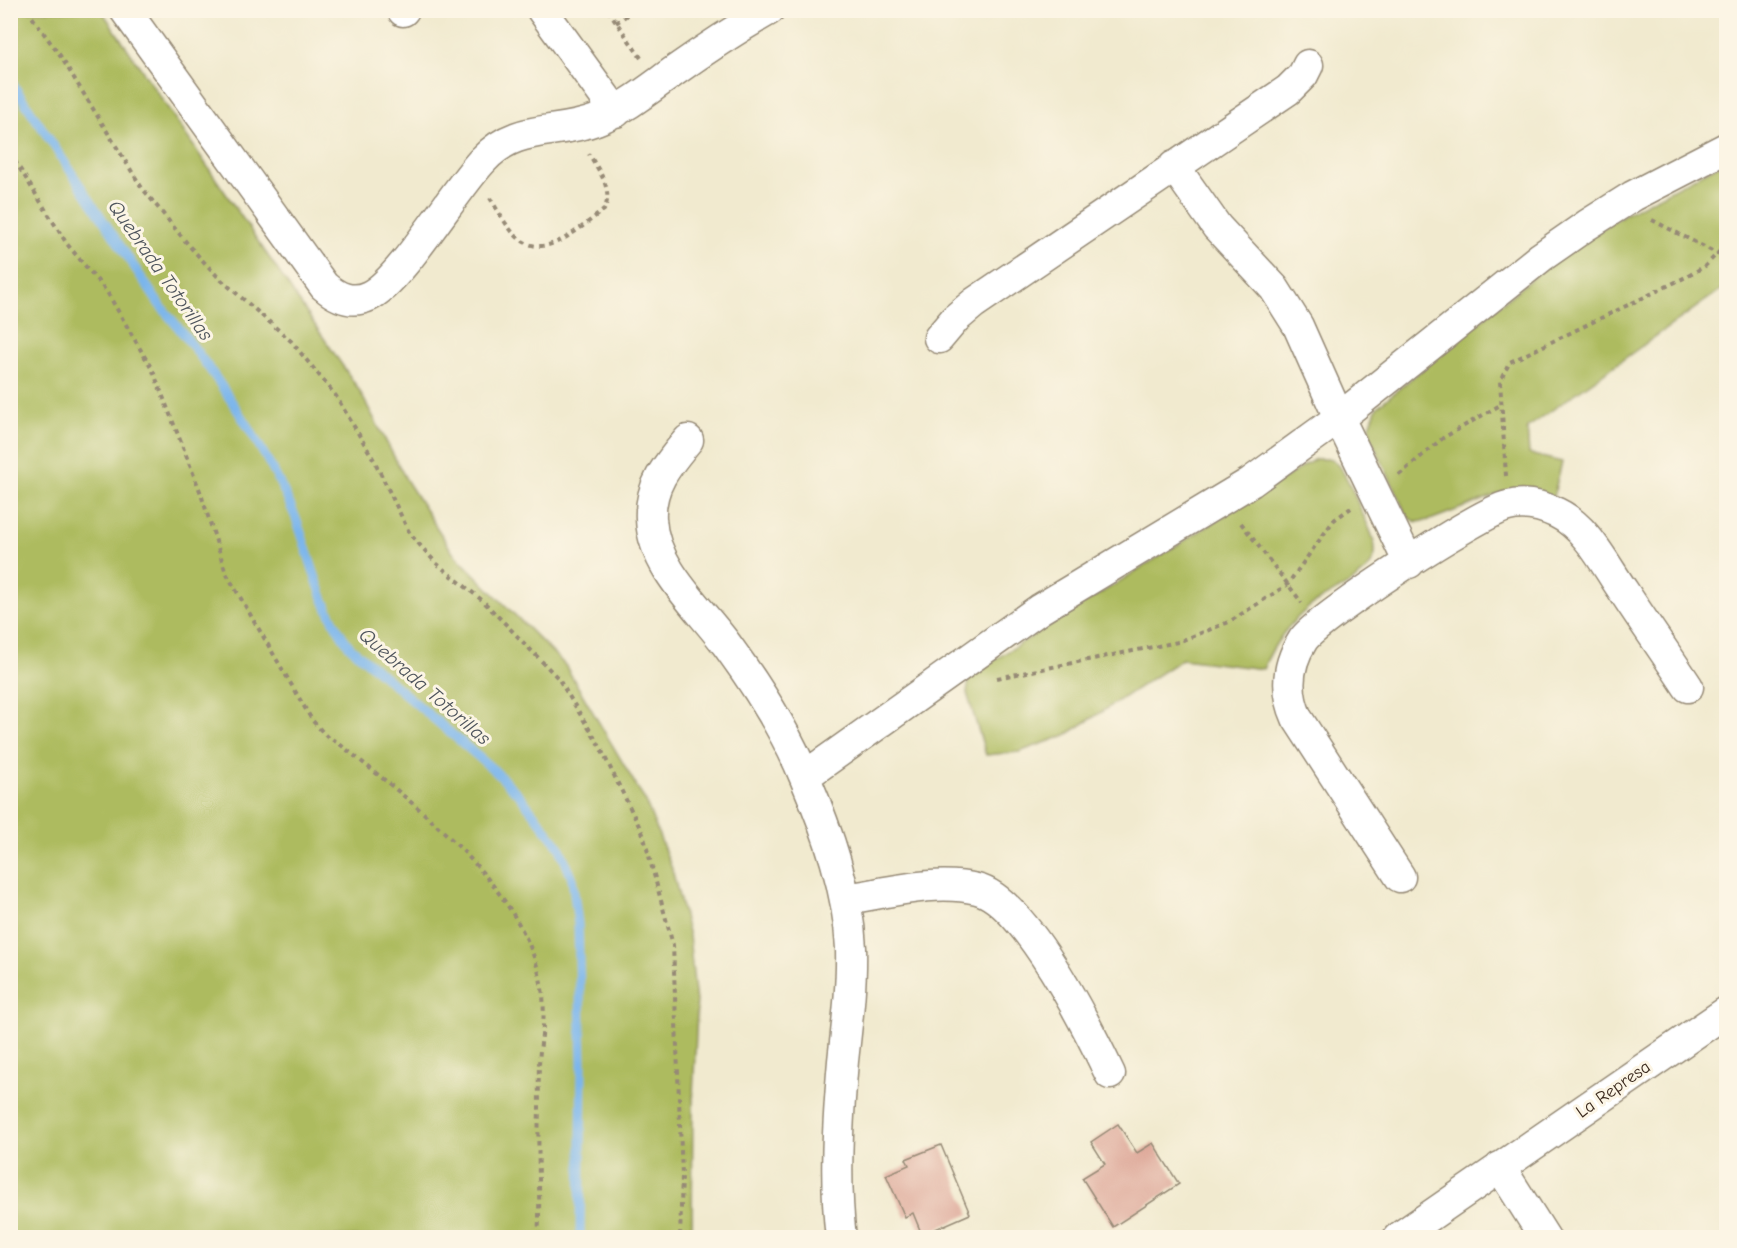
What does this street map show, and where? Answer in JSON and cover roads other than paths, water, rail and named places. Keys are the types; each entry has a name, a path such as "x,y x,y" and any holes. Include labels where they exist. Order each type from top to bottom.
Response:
{"street":[{"path":"125,10 324,286 341,298 360,299 378,290 394,275 472,172 494,149 507,140 533,131 572,127 616,112 769,10"},
{"path":"542,10 616,112"},
{"path":"939,338 955,319 974,303 1288,90 1303,75 1308,65"},
{"path":"805,776 1069,591 1224,500 1339,418 1541,257 1622,204 1726,148"},
{"path":"1174,166 1217,227 1274,288 1308,345 1339,418 1409,563"},
{"path":"688,440 656,482 651,519 654,538 668,569 753,684 805,776 830,841 845,898 850,969 841,1088 838,1186 841,1238"},
{"path":"1400,877 1303,728 1292,707 1288,683 1296,654 1305,638 1319,624 1409,563 1491,511 1507,506 1526,505 1558,514 1578,528 1688,687"},
{"path":"845,898 954,885 978,889 995,896 1011,912 1052,967 1085,1022 1110,1074"},
{"name":"La Represa","path":"1398,1238 1726,1012"},
{"path":"1500,1167 1545,1238"}],"waterway":[{"name":"Quebrada Totorillas","path":"10,80 159,304 215,377 252,433 283,489 295,516 324,600 350,647 495,771 520,796 559,846 572,878 578,924 582,1062 580,1238"}]}
